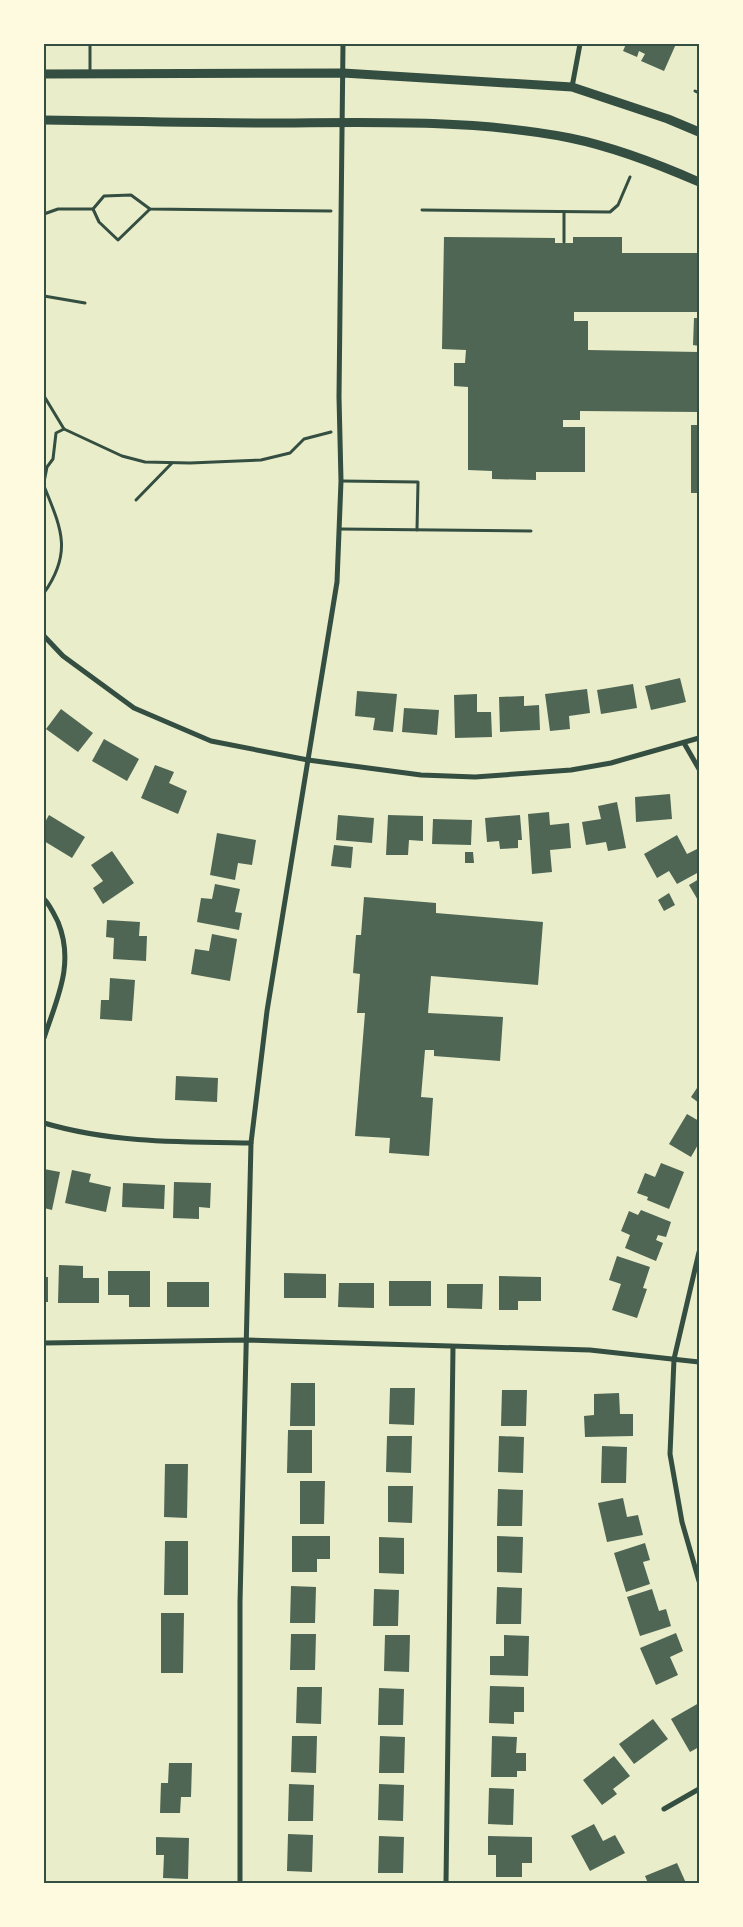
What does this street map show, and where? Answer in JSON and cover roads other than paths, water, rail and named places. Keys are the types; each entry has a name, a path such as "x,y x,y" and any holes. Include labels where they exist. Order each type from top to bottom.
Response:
{"street":[{"path":"240,1883 240,1602 252,1143 267,1011 337,582 341,481 343,44"},
{"path":"572,87 580,44"},
{"path":"44,74 343,73 572,87 668,119 699,132"},
{"path":"44,120 342,122 524,130 572,138 661,166 699,182"},
{"path":"44,636 63,656 134,708 211,741 308,760 421,774 475,777 571,770 610,763 699,738"},
{"path":"684,743 699,769"},
{"path":"44,899 55,914 62,933 66,959 63,979 44,1038"},
{"path":"44,1123 63,1129 118,1138 252,1143"},
{"path":"699,1252 674,1359 670,1454 682,1522 699,1581"},
{"path":"44,1343 247,1340 590,1350 699,1362"},
{"path":"446,1883 453,1347"},
{"path":"664,1809 699,1789"}],"lane":[{"path":"90,44 90,73"},
{"path":"341,481 418,482 418,530"},
{"path":"340,529 531,531"}]}
